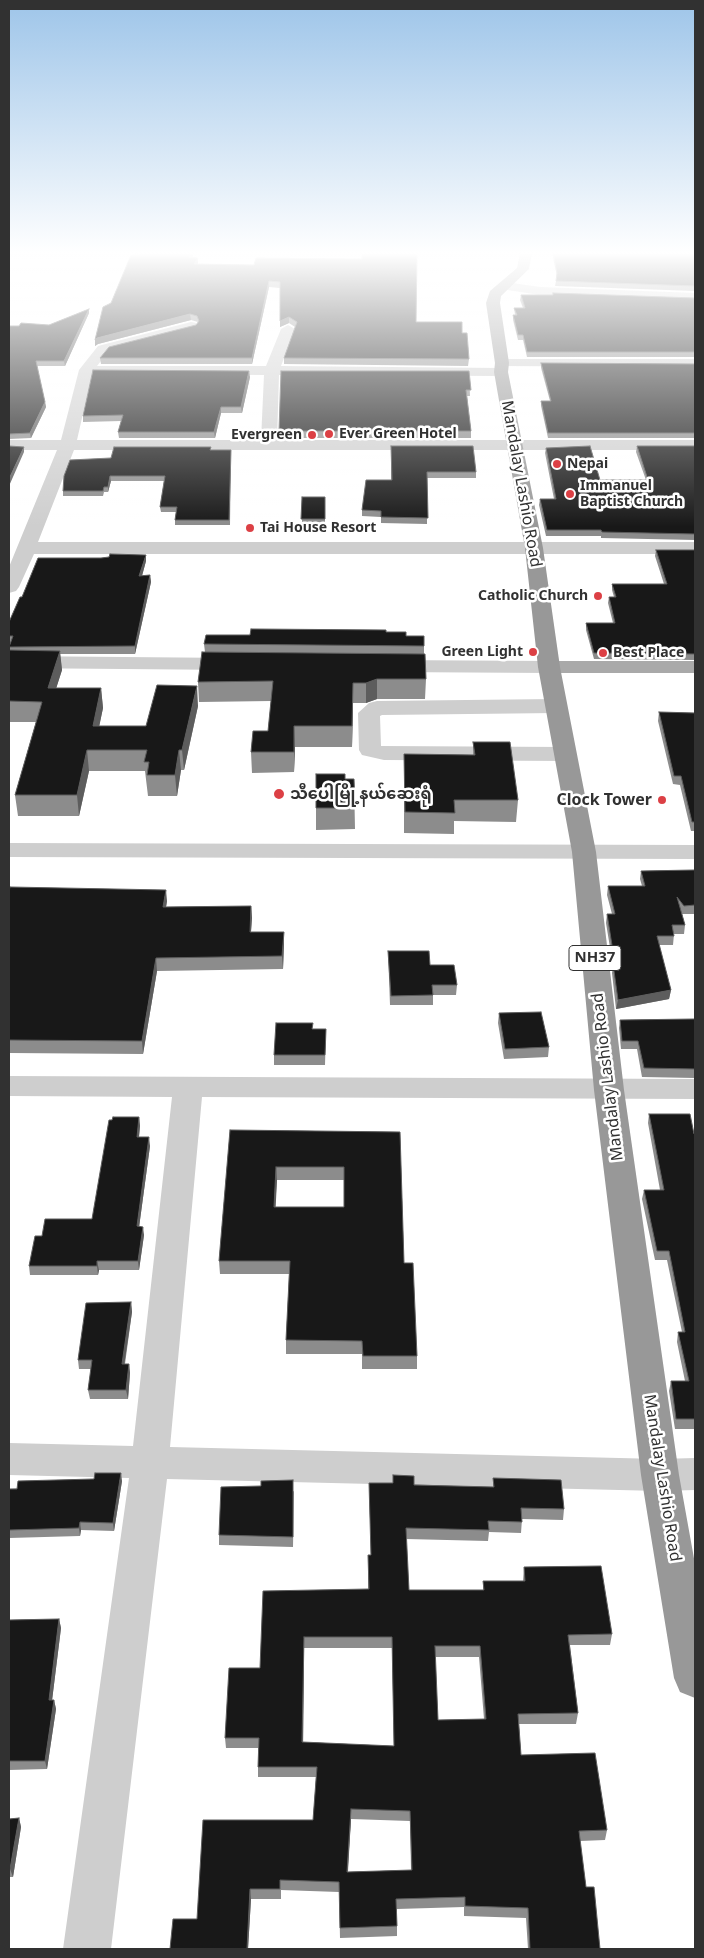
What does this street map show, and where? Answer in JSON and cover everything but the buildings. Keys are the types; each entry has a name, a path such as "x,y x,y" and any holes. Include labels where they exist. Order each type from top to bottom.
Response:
{"highway":[{"name":"Mandalay Lashio Road","path":"499,344 513,444 534,548 549,667 584,852 609,1090 678,1475 695,1678"}],"main road":[{"path":"549,667 695,667"}],"street":[{"path":"9,587 27,548 68,444 86,370 103,349 121,344"},
{"path":"269,444 272,370 282,344"},
{"path":"86,370 272,370 695,363"},
{"path":"9,445 695,445"},
{"path":"27,548 695,548"},
{"path":"9,662 254,664"},
{"path":"372,666 549,667"},
{"path":"556,706 377,708 369,714 370,750 384,753 565,754"},
{"path":"9,850 695,852"},
{"path":"9,1086 695,1089"},
{"path":"86,1949 150,1462 188,1087"},
{"path":"9,1459 678,1475"}],"place":[{"name":"Ever Green Hotel","path":"329,434"},
{"name":"Evergreen","path":"312,435"},
{"name":"Nepai","path":"557,464"},
{"name":"Immanuel Baptist Church","path":"570,494"},
{"name":"Tai House Resort","path":"250,528"},
{"name":"Catholic Church","path":"598,596"},
{"name":"Green Light","path":"533,652"},
{"name":"Best Place","path":"603,653"},
{"name":"သီပေါမြို့နယ်ဆေးရုံ","path":"279,794"},
{"name":"Clock Tower","path":"662,800"}]}
